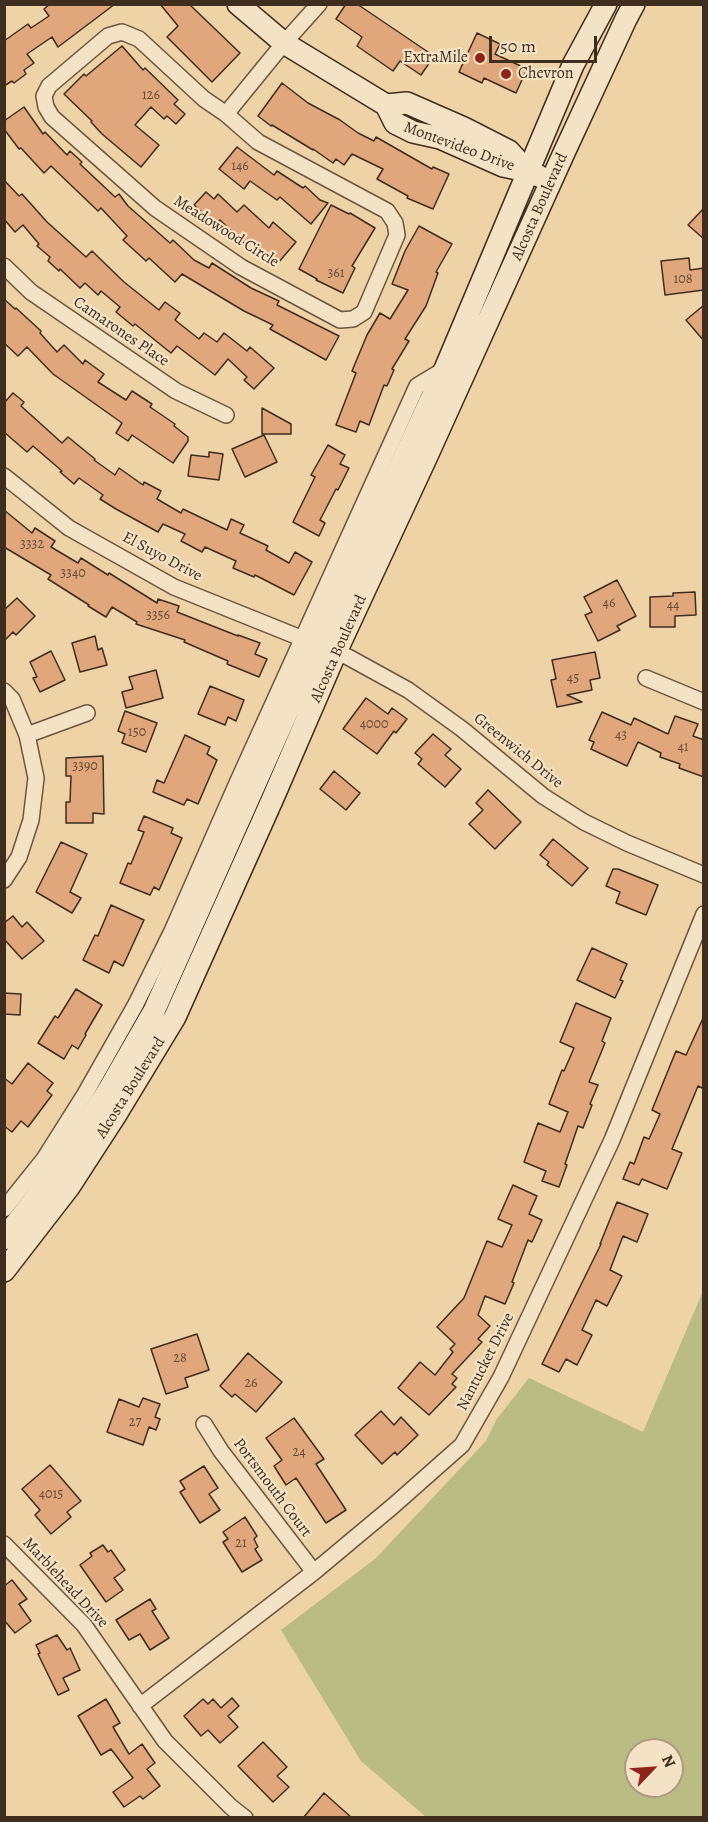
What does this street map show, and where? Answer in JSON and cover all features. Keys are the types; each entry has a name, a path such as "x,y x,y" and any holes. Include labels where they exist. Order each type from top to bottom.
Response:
{"main road":[{"name":"Montevideo Drive","path":"238,4 284,43 386,105 407,103 464,128 509,151 527,171"},
{"name":"Alcosta Boulevard","path":"4,1239 59,1167 108,1091 154,1011 445,369 573,65 606,4"},
{"name":"Alcosta Boulevard","path":"7,1262 69,1187 175,1017 269,809 319,646 427,456 634,4"},
{"path":"527,171 551,181"}],"street":[{"path":"226,114 319,4"},
{"name":"Meadowood Circle","path":"122,32 139,39 204,99 226,114 258,142 387,211 395,223 397,236 364,312 353,319 340,320 241,267 155,208 52,117 46,107 44,96 49,86 108,36 122,32"},
{"name":"Camarones Place","path":"4,266 31,292 176,392 226,415"},
{"name":"El Suyo Drive","path":"4,476 69,528 174,587 319,646"},
{"name":"Greenwich Drive","path":"319,646 352,659 408,690 462,729 543,796 584,822 627,843 704,875"},
{"name":"Alcosta Boulevard","path":"4,1209 44,1159 80,1104 136,1004 172,931 237,783 319,646"},
{"path":"646,678 704,702"},
{"path":"4,691 12,699 27,735 36,778 31,819 19,857 4,880"},
{"path":"27,735 87,713"},
{"name":"Nantucket Drive","path":"140,1706 314,1572 462,1445 501,1377 612,1140 704,914"},
{"name":"Portsmouth Court","path":"204,1424 221,1451 314,1572"},
{"name":"Marblehead Drive","path":"4,1544 84,1625 165,1741 231,1808 245,1818"}],"green space":[{"path":"703,1291 703,1817 426,1817 361,1761 281,1630 375,1559 486,1441 496,1420 529,1378 643,1432"}],"building":[{"path":"50,4 115,4 58,47 52,37 27,54 34,63 24,70 26,74 14,83 12,81 4,86 4,41 28,24 31,28 49,16 44,9"},
{"path":"160,4 189,4 240,53 212,82 167,37 178,26"},
{"path":"346,4 357,4 434,56 421,75 400,61 393,71 357,46 362,37 336,19"},
{"path":"477,33 500,44 495,54 527,69 516,93 484,78 482,83 459,72"},
{"path":"122,46 143,70 145,68 178,100 174,104 185,114 176,124 167,116 164,119 151,107 135,125 159,145 141,167 102,134 64,94 84,74 86,76"},
{"path":"282,83 308,103 340,120 358,133 374,141 376,137 432,169 433,167 449,174 433,209 407,198 408,196 377,179 383,169 352,154 344,165 336,159 333,163 258,116"},
{"path":"24,107 43,134 45,132 67,155 70,151 82,162 80,164 115,197 119,194 128,206 170,243 173,240 194,260 209,268 212,263 251,288 279,301 277,305 339,336 326,360 270,329 273,325 244,311 182,274 175,282 149,258 146,261 123,240 127,236 101,208 98,211 51,166 44,173 21,148 19,149 4,129 4,121"},
{"path":"237,147 274,175 277,171 303,188 305,186 320,200 328,203 311,224 280,197 277,200 250,181 244,189 219,169"},
{"path":"4,180 19,196 22,194 47,222 86,257 92,251 124,282 159,310 165,302 180,313 175,320 199,339 204,333 217,342 224,333 247,351 250,347 274,368 254,389 244,380 247,377 228,359 215,375 177,346 171,353 116,312 120,307 101,291 98,295 85,283 80,288 60,269 59,271 48,261 50,257 37,246 39,244 23,225 15,232 4,219"},
{"path":"206,192 214,199 218,194 237,212 244,205 269,228 273,222 296,242 278,263 252,241 247,246 220,220 216,225 194,205"},
{"path":"331,205 375,228 352,266 355,268 343,293 299,269"},
{"path":"704,208 704,239 688,225"},
{"path":"419,226 452,244 436,272 438,273 426,306 405,339 409,341 392,369 394,370 387,386 384,385 369,425 360,421 356,432 336,425 356,373 352,371 367,335 380,313 390,319 408,290 392,284 405,251"},
{"path":"689,258 690,270 704,268 704,290 665,295 661,261"},
{"path":"4,299 41,331 40,333 57,352 64,345 83,364 85,360 104,374 98,382 126,400 132,391 152,404 150,407 175,424 174,426 188,437 188,441 173,463 132,435 128,441 116,433 122,423 53,374 27,347 18,356 4,343"},
{"path":"704,305 704,341 686,320"},
{"path":"13,393 24,402 21,406 62,443 68,437 115,475 119,468 143,485 144,482 161,491 157,499 181,513 183,509 227,530 231,519 244,525 240,533 268,546 266,550 289,563 295,552 312,562 294,595 255,575 254,577 233,568 236,561 205,547 202,552 181,541 185,534 163,524 158,532 100,499 103,495 79,478 74,484 33,446 27,452 4,432 4,403"},
{"path":"262,408 291,424 291,434 262,434"},
{"path":"264,435 277,462 245,477 232,449"},
{"path":"328,445 345,455 340,464 349,468 320,520 325,523 319,536 293,522 315,477 311,475"},
{"path":"209,452 223,454 219,480 188,476 191,455 209,457"},
{"path":"4,510 32,533 35,528 55,541 51,547 78,563 81,558 157,603 158,599 179,606 177,612 260,643 255,654 267,659 259,677 227,664 228,661 184,642 185,640 136,624 137,622 112,607 106,617 88,606 48,579 51,575 4,547"},
{"path":"617,580 636,616 617,626 620,630 598,641 585,615 592,612 584,597"},
{"path":"695,592 696,615 675,616 675,627 650,627 650,597"},
{"path":"17,598 35,616 16,635 13,632 4,641 4,610"},
{"path":"95,636 98,650 102,648 107,665 80,672 72,643"},
{"path":"51,651 65,680 40,692 33,678 37,677 30,662"},
{"path":"595,652 600,678 590,680 592,690 567,695 582,702 557,707 551,680 556,679 552,660"},
{"path":"156,670 163,698 126,708 122,692 133,689 129,677"},
{"path":"210,686 244,700 236,721 228,717 225,725 198,714"},
{"path":"366,698 388,714 392,708 407,719 396,733 394,731 377,754 343,729"},
{"path":"125,711 157,723 146,752 122,743 125,734 118,731"},
{"path":"602,712 631,725 634,718 668,734 675,716 698,724 693,736 704,740 704,777 679,768 680,764 660,757 661,753 638,742 627,766 591,749 594,742 589,740"},
{"path":"433,734 451,749 445,755 461,769 445,787 418,764 422,759 415,753"},
{"path":"185,735 210,747 207,754 217,760 198,804 187,799 184,805 153,792 157,780 164,783"},
{"path":"103,756 104,814 93,813 93,823 66,823 66,802 70,802 71,776 66,776 66,758"},
{"path":"334,771 360,793 346,810 320,789"},
{"path":"488,790 521,822 495,849 469,824 483,810 476,803"},
{"path":"144,816 173,828 171,833 182,838 159,890 154,887 150,895 120,883 128,863 131,864 144,832 138,830"},
{"path":"553,839 588,868 572,886 547,865 549,862 540,855"},
{"path":"61,842 87,854 70,892 81,898 72,913 36,892"},
{"path":"613,869 658,885 646,915 616,903 620,892 606,886"},
{"path":"111,905 144,920 123,966 114,961 109,973 83,960 95,935 98,936"},
{"path":"13,916 22,927 27,922 44,941 22,959 4,939 4,923"},
{"path":"592,948 627,964 620,980 623,981 615,998 577,980"},
{"path":"76,989 102,1005 78,1049 72,1045 64,1059 38,1043 55,1016 58,1018"},
{"path":"4,993 21,994 20,1015 4,1014"},
{"path":"576,1003 611,1018 602,1041 605,1043 589,1082 598,1085 590,1104 592,1105 583,1128 578,1126 559,1187 542,1181 546,1171 524,1162 538,1123 560,1132 568,1112 549,1104 562,1070 564,1071 574,1048 560,1042"},
{"path":"704,1016 704,1089 698,1086 672,1149 682,1153 667,1189 642,1179 639,1185 623,1179 630,1162 634,1164 644,1137 649,1139 660,1114 652,1110 676,1051 686,1055"},
{"path":"28,1063 53,1083 47,1091 52,1095 28,1127 21,1121 12,1132 4,1126 4,1078 12,1084"},
{"path":"513,1185 537,1196 529,1214 542,1220 532,1242 528,1240 505,1304 485,1296 478,1315 490,1326 478,1339 482,1342 452,1374 457,1378 452,1384 456,1387 429,1415 398,1388 420,1362 435,1375 453,1352 450,1349 455,1344 437,1327 464,1298 487,1241 502,1247 512,1225 498,1219"},
{"path":"617,1202 648,1214 637,1242 623,1236 610,1270 622,1276 607,1306 596,1300 582,1330 592,1335 577,1365 566,1359 559,1372 542,1364 601,1244"},
{"path":"197,1334 209,1370 185,1378 188,1387 166,1394 151,1349"},
{"path":"248,1353 282,1382 256,1412 235,1394 232,1397 220,1386"},
{"path":"143,1398 160,1404 155,1417 160,1419 156,1430 149,1427 143,1445 107,1432 119,1399 139,1407"},
{"path":"381,1411 394,1425 401,1417 418,1435 397,1455 395,1452 382,1464 355,1435"},
{"path":"294,1418 324,1459 316,1464 346,1510 326,1523 296,1478 286,1485 274,1466 282,1460 266,1438"},
{"path":"50,1465 81,1501 67,1512 71,1517 51,1534 35,1515 40,1510 22,1489"},
{"path":"204,1466 218,1488 209,1494 220,1510 200,1523 180,1492 185,1489 180,1481"},
{"path":"245,1517 257,1536 254,1539 258,1547 255,1549 262,1560 242,1572 223,1542 228,1539 223,1532"},
{"path":"103,1545 108,1552 111,1550 125,1570 114,1578 123,1590 106,1602 80,1565 92,1556 90,1553"},
{"path":"12,1580 27,1599 19,1604 31,1621 15,1633 4,1620 4,1586"},
{"path":"150,1599 156,1609 152,1611 169,1638 150,1650 140,1634 129,1640 116,1620"},
{"path":"57,1635 67,1650 70,1648 80,1670 63,1678 69,1690 58,1695 36,1645"},
{"path":"232,1698 239,1706 228,1716 238,1727 220,1743 208,1730 201,1736 184,1716 203,1699 208,1704 213,1699 221,1708"},
{"path":"106,1699 120,1723 113,1727 129,1754 142,1744 155,1763 147,1769 160,1786 143,1799 140,1796 124,1807 113,1792 133,1778 111,1749 101,1755 78,1716"},
{"path":"263,1742 287,1767 277,1776 289,1787 273,1802 238,1766"},
{"path":"324,1793 352,1818 303,1818"}],"place":[{"name":"ExtraMile","path":"480,58"},
{"name":"Chevron","path":"506,74"}]}
